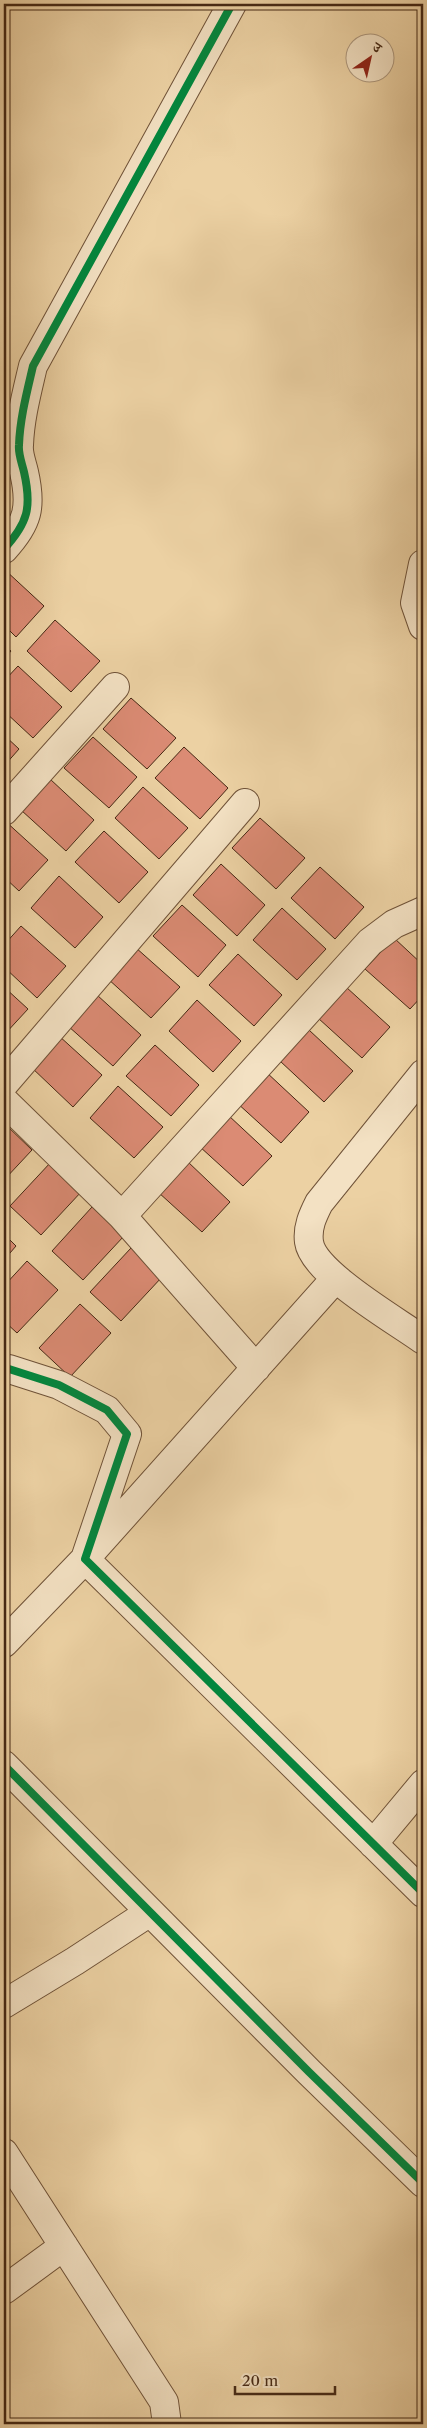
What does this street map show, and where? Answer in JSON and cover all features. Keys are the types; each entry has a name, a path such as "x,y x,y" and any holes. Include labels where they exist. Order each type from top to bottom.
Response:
{"street":[{"path":"4,549 14,537 28,513 27,486 19,448 23,407 33,366 232,4"},
{"path":"423,564 415,603 423,626"},
{"path":"4,811 115,687"},
{"path":"4,1084 245,803"},
{"path":"122,1216 370,942 394,924 423,911"},
{"path":"423,1074 319,1202 310,1223 309,1244 320,1264 335,1279 423,1340"},
{"path":"4,1102 122,1216 256,1368"},
{"path":"4,1643 85,1559 335,1279"},
{"path":"5,1371 59,1384 106,1410 127,1434 85,1559"},
{"path":"85,1559 423,1893"},
{"path":"4,1765 423,2182"},
{"path":"373,1844 423,1784"},
{"path":"4,2004 150,1912"},
{"path":"4,2153 164,2402 167,2424"},
{"path":"4,2290 64,2246"}],"building":[{"path":"4,569 44,606 16,637 4,625"},
{"path":"55,620 100,661 71,692 27,651"},
{"path":"4,645 11,651 4,659"},
{"path":"18,666 62,707 33,738 4,711 4,681"},
{"path":"131,698 176,738 147,769 103,729"},
{"path":"4,735 19,749 4,766"},
{"path":"93,737 137,777 109,808 64,768"},
{"path":"184,747 228,788 200,819 155,778"},
{"path":"50,779 94,820 66,851 21,810"},
{"path":"143,787 188,828 159,859 115,818"},
{"path":"260,818 305,858 276,889 232,848"},
{"path":"4,820 48,860 19,891 4,877"},
{"path":"104,831 148,872 119,903 75,862"},
{"path":"221,864 265,905 237,936 193,895"},
{"path":"320,867 364,907 335,939 291,898"},
{"path":"59,876 103,917 75,948 31,908"},
{"path":"182,905 226,945 198,977 153,936"},
{"path":"282,908 326,949 297,980 253,940"},
{"path":"21,926 66,966 37,998 4,967 4,945"},
{"path":"394,938 423,965 423,995 410,1009 365,969"},
{"path":"135,947 180,987 151,1018 107,978"},
{"path":"238,954 282,995 254,1026 209,985"},
{"path":"4,987 28,1009 4,1035"},
{"path":"346,987 390,1027 362,1058 318,1018"},
{"path":"97,995 141,1035 113,1066 68,1026"},
{"path":"197,1000 241,1041 213,1072 169,1031"},
{"path":"309,1030 353,1071 324,1102 280,1061"},
{"path":"58,1035 102,1075 73,1107 30,1066"},
{"path":"155,1045 199,1085 171,1116 126,1076"},
{"path":"265,1071 309,1112 281,1143 236,1102"},
{"path":"118,1086 163,1127 134,1158 90,1118"},
{"path":"228,1115 272,1156 243,1186 199,1146"},
{"path":"4,1123 32,1150 4,1180"},
{"path":"187,1161 230,1202 202,1232 158,1192"},
{"path":"51,1162 82,1191 41,1235 10,1206"},
{"path":"92,1207 124,1236 83,1280 52,1251"},
{"path":"4,1234 16,1246 4,1260"},
{"path":"131,1248 162,1277 121,1321 90,1292"},
{"path":"27,1261 58,1290 17,1333 4,1321 4,1286"},
{"path":"80,1304 111,1333 70,1377 39,1348"}],"cycle path":[{"path":"4,549 23,522 28,505 28,495 19,448 22,415 33,366 232,4"},
{"path":"9,1369 59,1385 107,1410 127,1434 85,1559 423,1893"},
{"path":"4,1765 309,2072 423,2183"}]}
